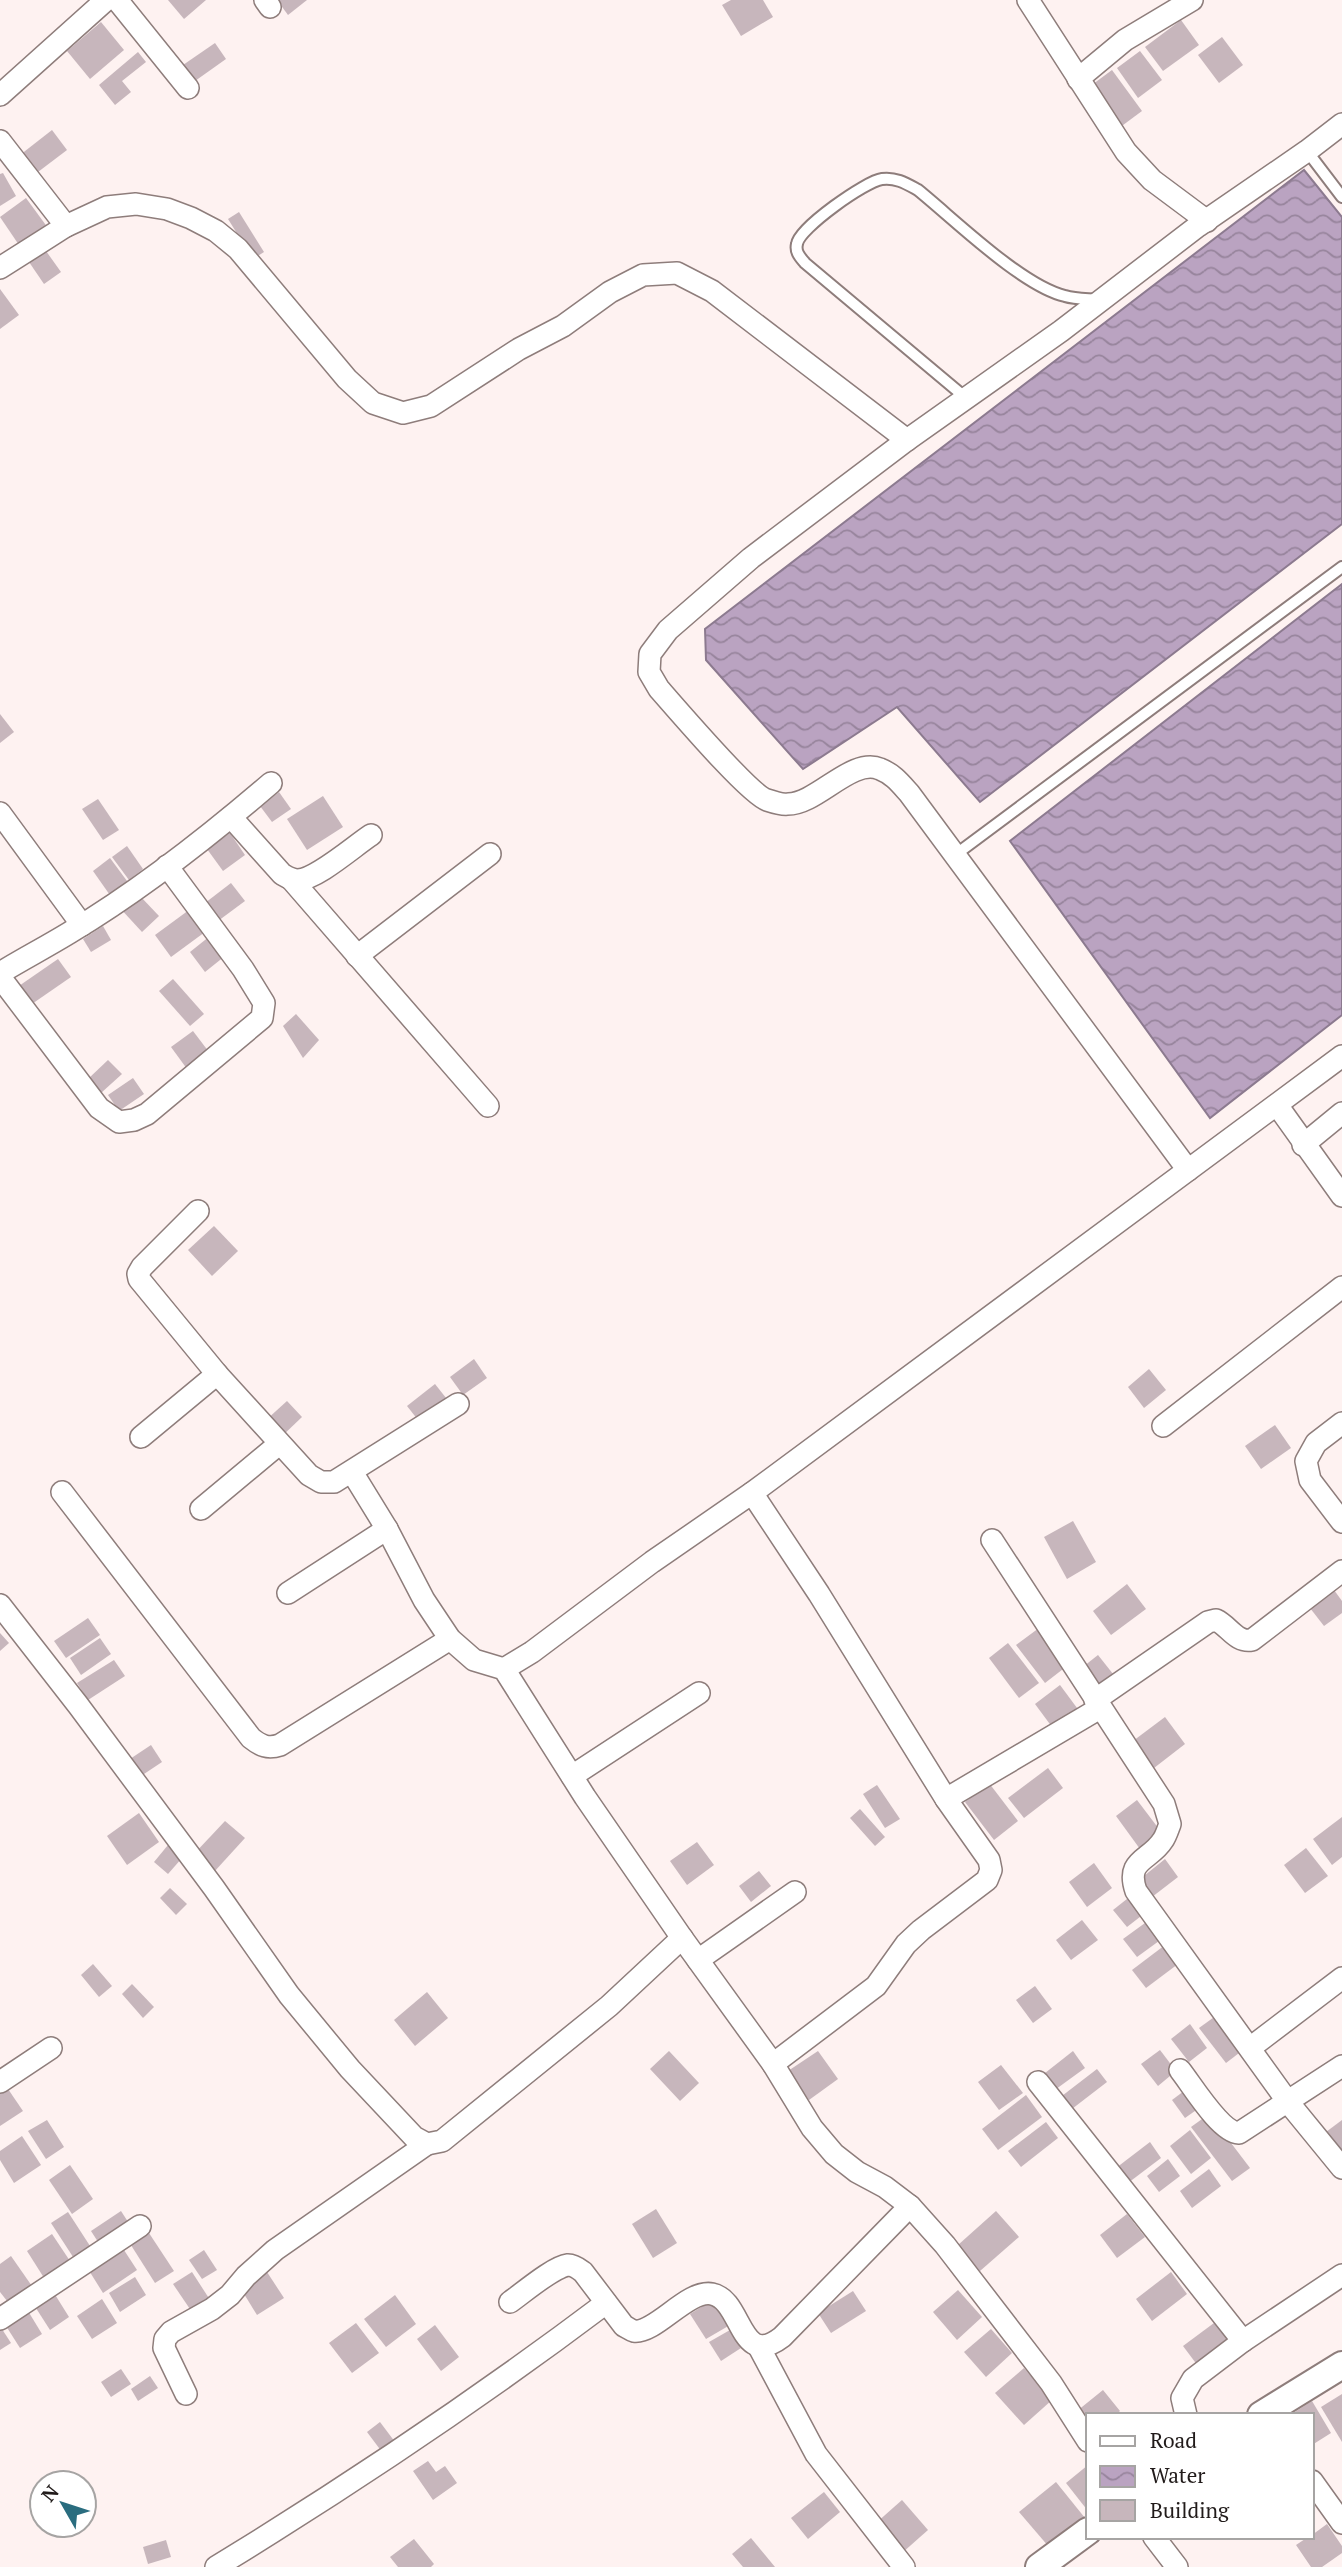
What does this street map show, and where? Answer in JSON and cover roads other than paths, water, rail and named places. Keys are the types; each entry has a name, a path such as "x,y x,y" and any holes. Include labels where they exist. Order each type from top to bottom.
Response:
{"street":[{"path":"0,95 106,0"},
{"path":"117,0 188,88"},
{"path":"1028,0 1126,152 1152,180 1207,221"},
{"path":"1078,79 1125,40 1192,0"},
{"path":"1188,1170 894,776 878,767 861,767 789,805 764,800 675,707 649,673 650,654 668,630 751,558 907,440 1342,124"},
{"path":"0,142 66,226"},
{"path":"0,268 66,226 107,207 136,204 167,209 216,231 238,249 347,379 373,403 403,413 431,406 519,349 563,326 610,292 643,275 677,273 712,291 907,440"},
{"path":"167,866 243,969 264,1003 262,1018 148,1114 119,1122 99,1108 0,975 82,925 167,866 271,783"},
{"path":"0,813 82,925"},
{"path":"231,817 282,874 291,880 488,1106"},
{"path":"291,880 301,880 312,875 371,835"},
{"path":"357,956 490,854"},
{"path":"504,1668 532,1652 652,1562 752,1493 1342,1056"},
{"path":"1277,1105 1342,1196"},
{"path":"1303,1145 1342,1113"},
{"path":"198,1210 138,1274 144,1287 217,1374 309,1475 321,1482 334,1482 458,1404"},
{"path":"1163,1426 1342,1287"},
{"path":"141,1437 217,1374"},
{"path":"1342,1423 1316,1443 1306,1461 1310,1480 1342,1522"},
{"path":"201,1509 279,1444"},
{"path":"352,1472 387,1529 424,1600 450,1639 474,1660 504,1668 572,1776 682,1938 773,2064 812,2128 834,2154 910,2206 945,2245 994,2306 1051,2384 1086,2438"},
{"path":"62,1492 251,1738 261,1745 271,1748 280,1745 450,1639"},
{"path":"752,1493 819,1594 946,1799 989,1860 991,1870 987,1880 906,1944 876,1986 773,2064"},
{"path":"288,1593 387,1529"},
{"path":"992,1540 1164,1804 1170,1824 1163,1841 1135,1865 1132,1879 1136,1891 1288,2102 1342,2168"},
{"path":"946,1799 1098,1704 1209,1622 1216,1620 1222,1623 1244,1642 1252,1640 1342,1571"},
{"path":"0,1605 214,1888 289,1995 350,2069 414,2137 428,2144"},
{"path":"572,1776 699,1693"},
{"path":"698,1960 795,1892"},
{"path":"186,2394 164,2348 165,2339 171,2332 212,2309 275,2250 428,2144 442,2141 609,2006 682,1938"},
{"path":"1250,2048 1342,1978"},
{"path":"0,2082 51,2048"},
{"path":"1180,2070 1222,2124 1233,2133 1239,2133 1342,2066"},
{"path":"1038,2082 1244,2340"},
{"path":"759,2347 770,2347 782,2337 910,2206"},
{"path":"0,2319 140,2226"},
{"path":"510,2302 567,2265 575,2266 583,2272 624,2326 634,2331 645,2328 693,2298 715,2294 751,2341 759,2347 816,2455 904,2567"},
{"path":"1186,2413 1182,2398 1193,2379 1244,2340 1342,2275"},
{"path":"216,2567 420,2437 503,2380 606,2303"},
{"path":"1267,2413 1342,2365"},
{"path":"1314,2485 1342,2522"},
{"path":"1039,2567 1086,2532"},
{"path":"1156,2539 1177,2567"}],"lane":[{"path":"1307,152 1342,197"},
{"path":"966,398 805,262 797,252 797,241 805,229 865,185 883,179 902,181 918,190 1035,283 1063,296 1100,301"},
{"path":"955,855 1342,566"}],"water":[{"path":"1304,170 1342,217 1342,524 980,802 897,707 803,769 706,660 705,629"},
{"path":"1342,584 1342,1015 1210,1118 1010,841"}]}
